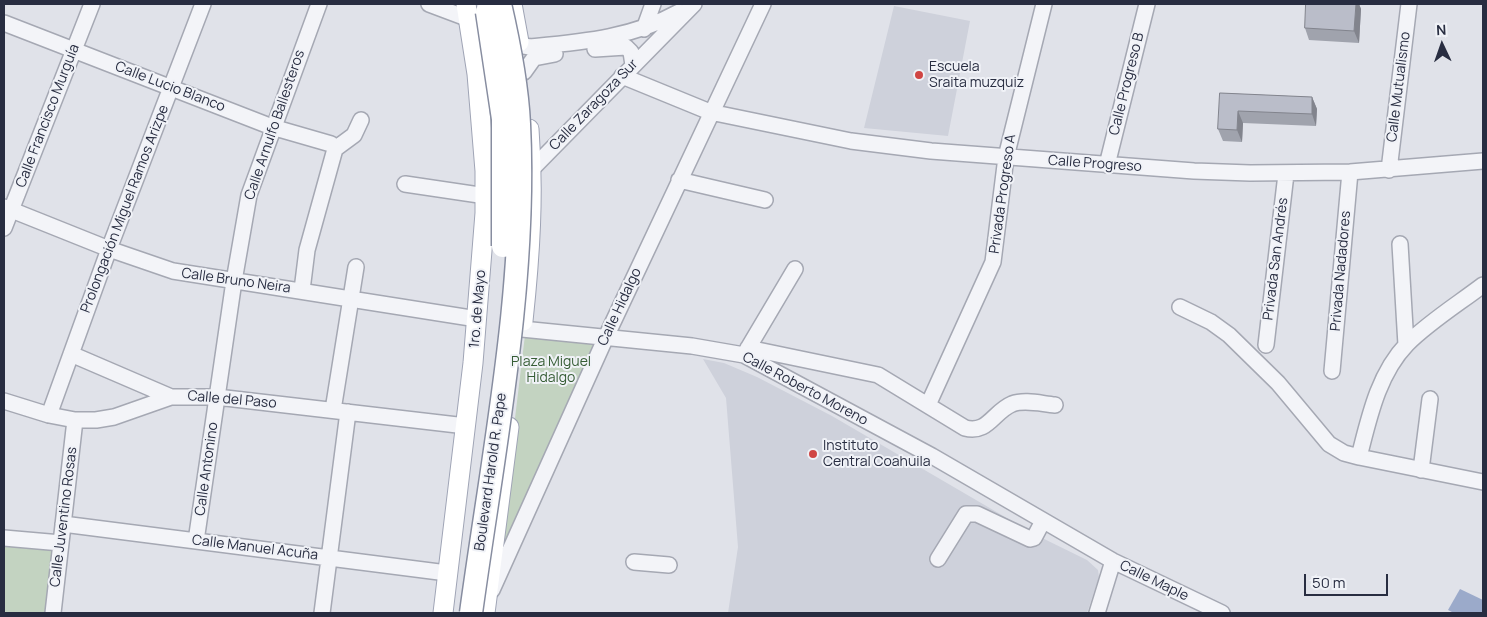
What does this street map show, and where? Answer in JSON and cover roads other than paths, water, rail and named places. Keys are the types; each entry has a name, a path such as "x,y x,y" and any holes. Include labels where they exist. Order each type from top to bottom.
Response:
{"highway":[{"name":"Boulevard Harold R. Pape","path":"471,613 510,333 519,240 519,122 510,54 500,4"},
{"name":"Boulevard Harold R. Pape","path":"456,613 498,304 505,218 503,119 473,9"}],"main road":[{"path":"487,606 530,254 532,169 524,72 512,4"},
{"name":"1ro. de Mayo","path":"443,613 466,426 477,318 486,196 473,9"},
{"path":"482,134 490,142 510,146 525,138 529,131"}],"street":[{"name":"Calle Francisco Murguía","path":"4,228 7,208 92,4"},
{"name":"Prolongación Miguel Ramos Arizpe","path":"49,415 109,249 204,4"},
{"name":"Calle Arnulfo Ballesteros","path":"217,397 249,195 272,127 319,4"},
{"path":"429,4 473,9"},
{"path":"644,28 653,4"},
{"path":"519,40 524,46 530,47 588,41 644,28 693,4"},
{"name":"Calle Zaragoza Sur","path":"486,196 517,182 532,169 693,4"},
{"name":"Calle Hidalgo","path":"487,606 606,337 710,112 763,4"},
{"name":"Privada Progreso A","path":"928,405 993,262 1006,157 1044,4"},
{"name":"Calle Progreso B","path":"1107,165 1147,4"},
{"name":"Calle Mutualismo","path":"1389,170 1409,4"},
{"name":"Calle Lucio Blanco","path":"4,23 272,127 331,144 335,149"},
{"path":"524,72 530,60 538,56 616,47 629,49 633,65"},
{"name":"Calle Progreso","path":"622,76 710,112 851,141 931,151 1194,171 1286,174 1389,170 1483,161"},
{"path":"302,290 307,250 335,149 354,135 360,120"},
{"name":"Privada Nadadores","path":"1332,371 1350,172"},
{"name":"Privada San Andrés","path":"1266,345 1286,174"},
{"path":"679,180 765,200"},
{"path":"405,184 486,196"},
{"name":"Calle Bruno Neira","path":"7,208 109,249 173,271 477,318"},
{"path":"1400,244 1406,345"},
{"path":"322,613 329,558 351,298 356,267"},
{"path":"796,269 746,352 873,373 888,379 928,405 971,429 985,426 1013,404 1028,402 1055,405"},
{"path":"1358,457 1380,387 1406,345 1483,285"},
{"path":"1180,307 1220,328 1278,383 1329,444 1344,453 1483,482"},
{"name":"Calle Roberto Moreno","path":"522,329 746,352 932,456 1113,561"},
{"path":"71,354 171,397"},
{"name":"Calle del Paso","path":"4,401 49,415 75,420 96,420 114,417 171,397 217,397 466,426"},
{"name":"Calle Antonino","path":"196,541 217,397"},
{"path":"1421,470 1430,399"},
{"name":"Calle Juventino Rosas","path":"53,613 75,420"},
{"path":"938,559 966,514 977,514 1030,539 1034,538 1043,521"},
{"name":"Calle Manuel Acuña","path":"64,524 447,573"},
{"path":"4,538 61,543"},
{"path":"1097,613 1113,561"},
{"name":"Calle Maple","path":"1113,561 1222,613"},
{"path":"634,562 669,565"}],"water":[{"path":"1460,589 1483,600 1483,613 1454,613 1448,610"}],"place":[{"name":"Escuela Sraita muzquiz","path":"919,75"},
{"name":"Instituto Central Coahuila","path":"813,454"}],"park label":[{"name":"Plaza Miguel Hidalgo","path":"551,370"}]}
